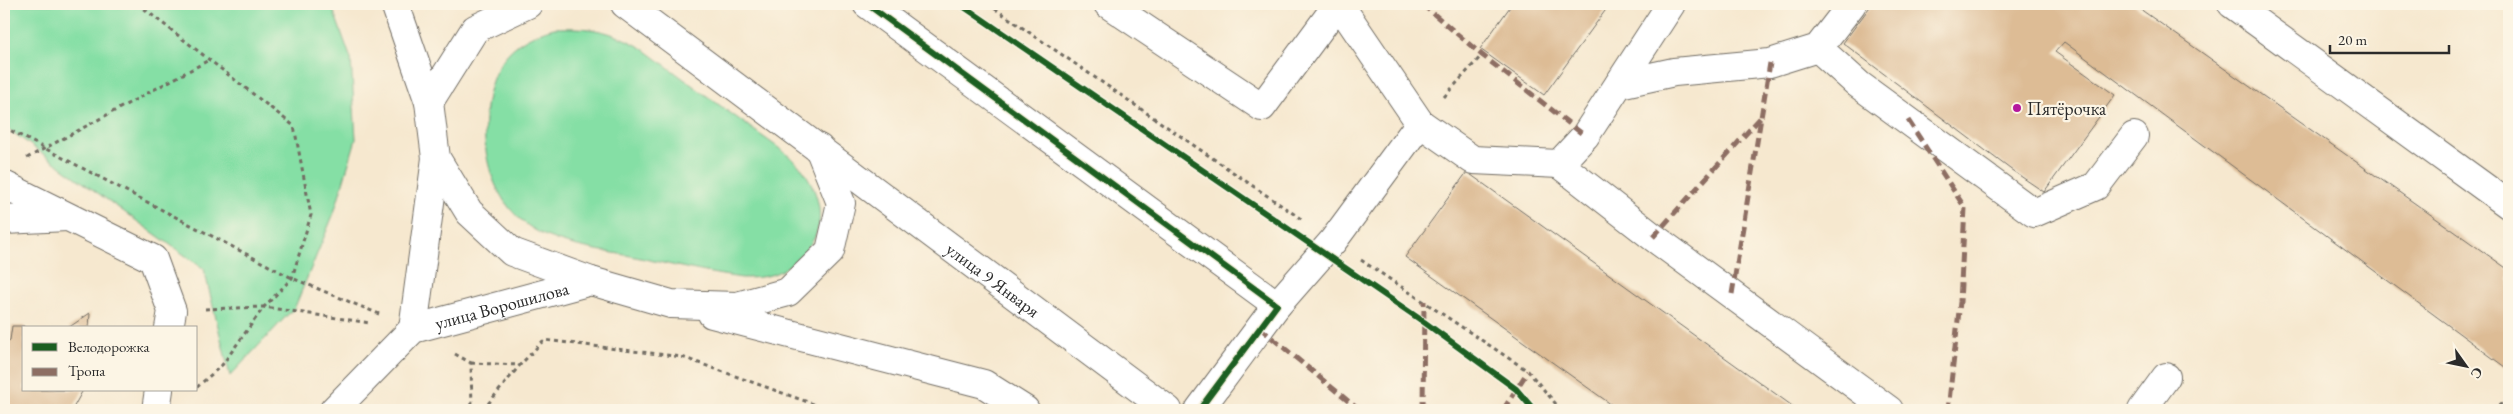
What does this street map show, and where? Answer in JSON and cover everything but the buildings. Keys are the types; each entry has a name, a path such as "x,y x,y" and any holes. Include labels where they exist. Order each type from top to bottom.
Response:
{"main road":[{"path":"395,4 429,102 436,158 469,212 512,252 591,281 672,304 984,384 1025,410"},
{"path":"429,102 475,29 528,4"},
{"path":"606,4 630,7"},
{"path":"867,4 1277,305"},
{"path":"1108,4 1262,106 1339,4 1420,124 1473,160 1559,164 1653,237 1889,410"},
{"path":"1559,164 1585,136 1671,4"},
{"path":"1619,84 1674,72 1770,63 1818,48 1852,4"},
{"path":"2232,4 2509,206"},
{"name":"улица 9 Января","path":"630,7 1168,410"},
{"path":"1818,48 1858,84 2034,213 2096,186 2134,136"},
{"path":"1199,410 1277,305 1333,241 1420,124"},
{"path":"672,304 737,306 788,292 830,251 841,203 819,148"},
{"name":"улица Ворошилова","path":"413,329 436,158"},
{"path":"4,185 153,259 170,319"},
{"path":"4,220 68,217"},
{"name":"улица Ворошилова","path":"334,410 413,329 591,281"},
{"path":"2142,410 2166,377"},
{"path":"156,410 159,392"}],"path":[{"path":"138,4 294,126 311,215 292,278 264,307 222,366 198,386"},
{"path":"988,4 1333,241 1528,371 1561,410"},
{"path":"1420,124 1482,55"},
{"path":"20,162 209,60"},
{"path":"4,127 292,278 413,329 471,363 520,365"},
{"path":"170,319 264,307 413,329"},
{"path":"483,410 520,365 544,340 682,358 830,410"},
{"path":"471,363 472,410"},
{"path":"2484,410 2509,402"}],"green space":[{"path":"4,4 331,4 351,59 356,139 334,213 295,307 230,376 204,269 4,126"},
{"path":"554,28 579,28 610,33 642,48 790,157 809,179 819,208 818,229 808,247 780,272 764,277 742,278 577,246 546,236 528,225 513,212 502,197 493,179 485,141 487,101 495,74 508,53 528,38"}],"marked path":[{"path":"1422,4 1482,55 1585,136"},
{"path":"1732,294 1770,63"},
{"path":"1653,237 1761,117"},
{"path":"1908,120 1965,208 1960,302 1948,410"},
{"path":"1423,410 1424,301"},
{"path":"1260,328 1359,410"},
{"path":"1503,410 1528,371"}],"cycle path":[{"path":"867,4 1277,305 1199,410"},
{"path":"960,4 1424,322 1516,389 1534,410"}],"place":[{"name":"Пятёрочка","path":"2017,108"}]}
